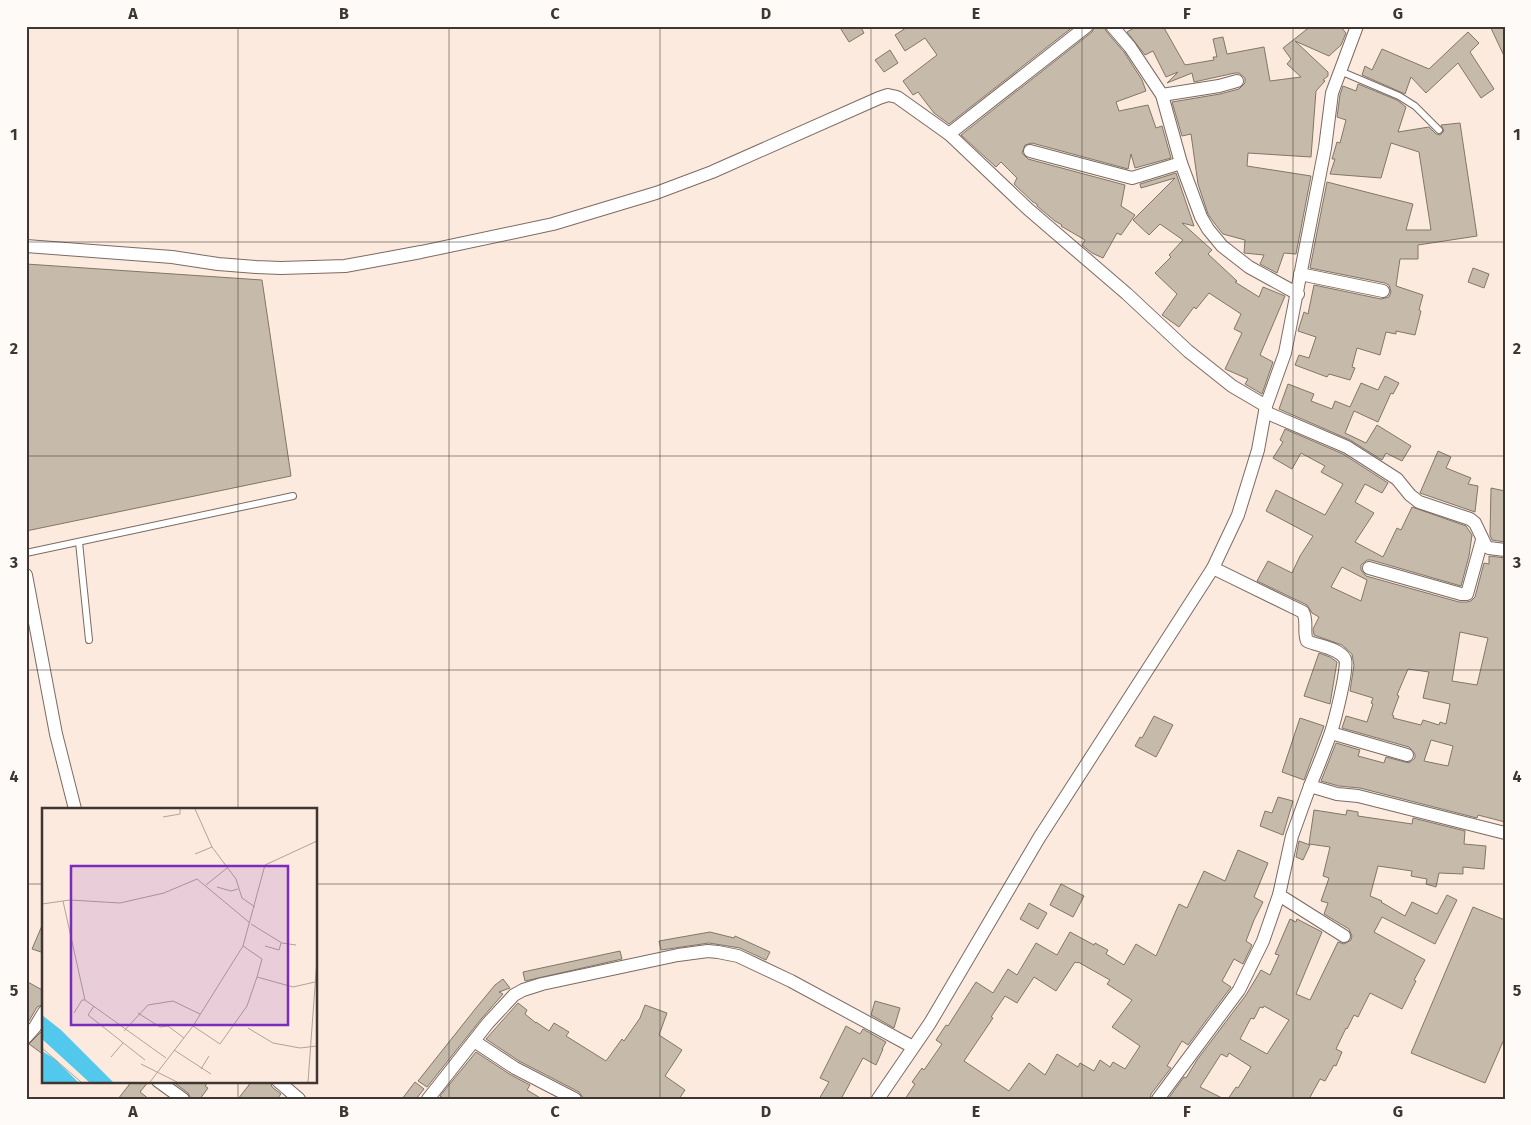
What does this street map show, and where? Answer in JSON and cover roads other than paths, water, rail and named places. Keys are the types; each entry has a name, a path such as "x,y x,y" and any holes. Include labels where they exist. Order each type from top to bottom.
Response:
{"street":[{"path":"949,134 1087,26"},
{"path":"1112,26 1130,47 1162,95 1181,164 1201,217 1208,229 1222,246 1249,267 1298,294"},
{"path":"878,1099 959,976 1039,838 1214,568 1238,515 1258,450 1265,409 1285,353 1325,148 1332,93 1356,26"},
{"path":"1162,95 1237,81"},
{"path":"26,246 172,257 218,264 256,267 345,266 553,224 656,193 712,172 888,95 897,97 949,134 1028,209 1127,294 1188,351 1232,386 1265,409 1347,447 1398,479 1410,495 1419,502 1470,519 1475,523 1482,540 1489,548 1505,550"},
{"path":"1030,151 1132,178 1181,164"},
{"path":"1300,274 1383,291"},
{"path":"1369,568 1460,594 1467,594 1482,540"},
{"path":"1158,1099 1238,990 1263,941 1279,895 1292,836 1331,733 1347,664 1344,657 1334,650 1307,641 1306,618 1303,612 1214,568"},
{"path":"26,575 56,734 75,808"},
{"path":"1331,733 1407,755"},
{"path":"1310,786 1336,794 1358,796 1505,833"},
{"path":"1279,895 1344,936"},
{"path":"428,1099 488,1022 514,995 523,990 542,984 661,958 708,950 738,956 791,981 913,1047"},
{"path":"26,1037 35,1028 42,1016"},
{"path":"474,1041 515,1068 575,1099"},
{"path":"159,1082 183,1099"},
{"path":"279,1082 300,1099"}],"lane":[{"path":"1339,70 1399,96 1415,106 1439,130"},
{"path":"26,554 293,496"},
{"path":"79,542 89,640"}]}
